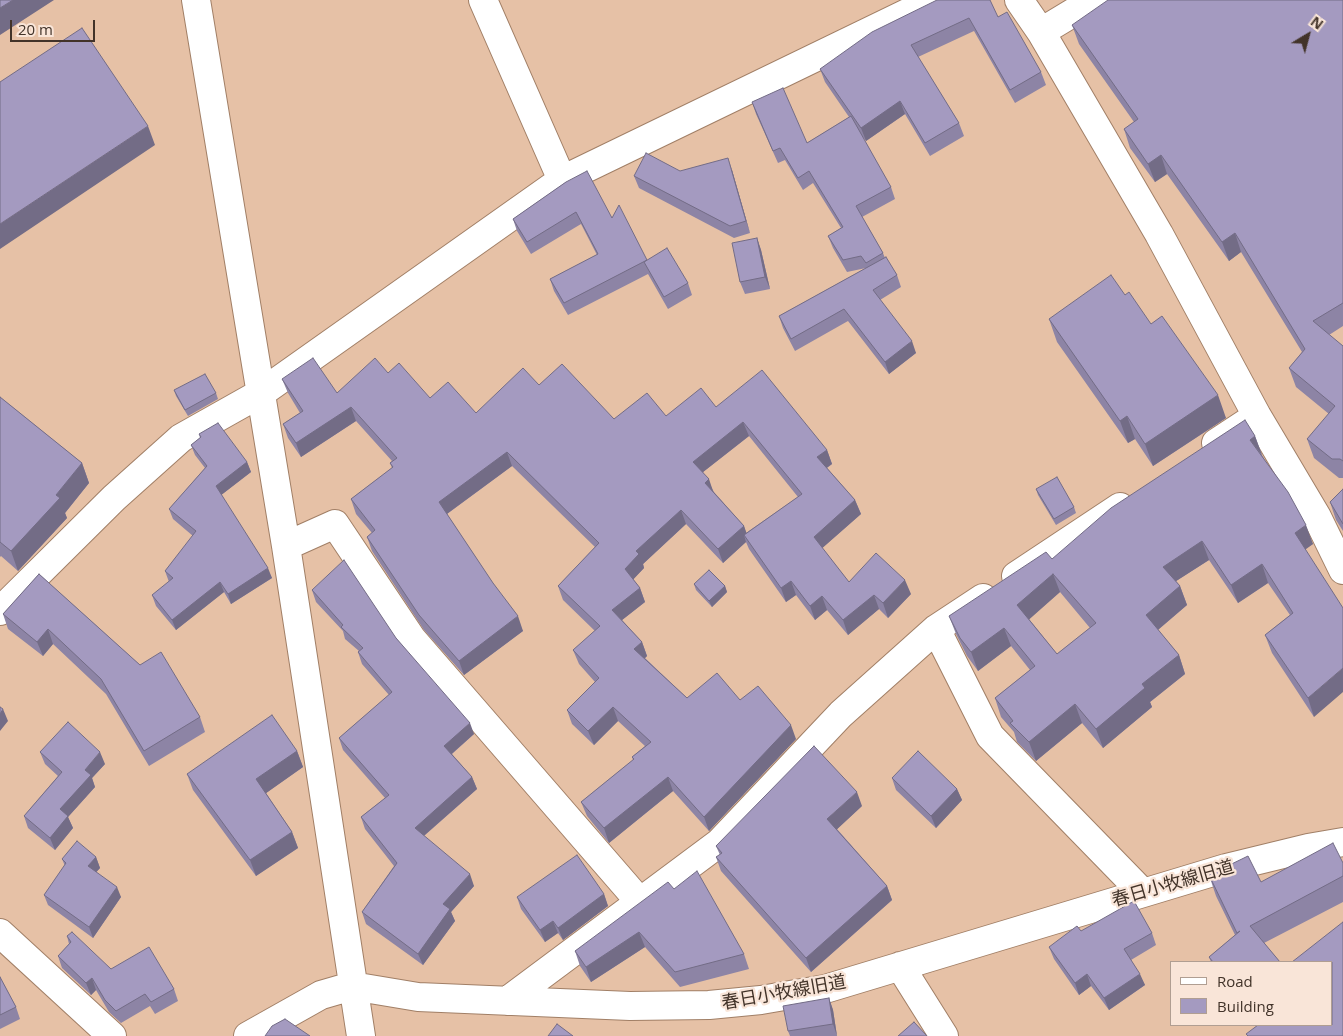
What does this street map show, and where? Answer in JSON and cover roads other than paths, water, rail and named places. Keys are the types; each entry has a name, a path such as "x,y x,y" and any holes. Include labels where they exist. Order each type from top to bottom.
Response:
{"street":[{"path":"196,0 286,546 361,1036"},
{"path":"483,0 562,180"},
{"path":"0,612 114,498 181,438 261,393 562,180 934,0"},
{"path":"1019,0 1041,32 1159,234 1257,416 1327,508 1343,570"},
{"path":"1041,32 1094,0"},
{"path":"1199,454 1257,416"},
{"path":"507,1001 719,843 841,714 936,629 1142,493"},
{"path":"286,546 335,524 412,639 640,902"},
{"path":"936,629 990,736 1142,892"},
{"name":"春日小牧線旧道","path":"248,1036 321,995 352,986 418,997 630,1006 709,1005 761,1000 825,989 1142,892 1308,848 1343,842"},
{"path":"0,933 112,1036"},
{"path":"900,966 944,1036"}]}
